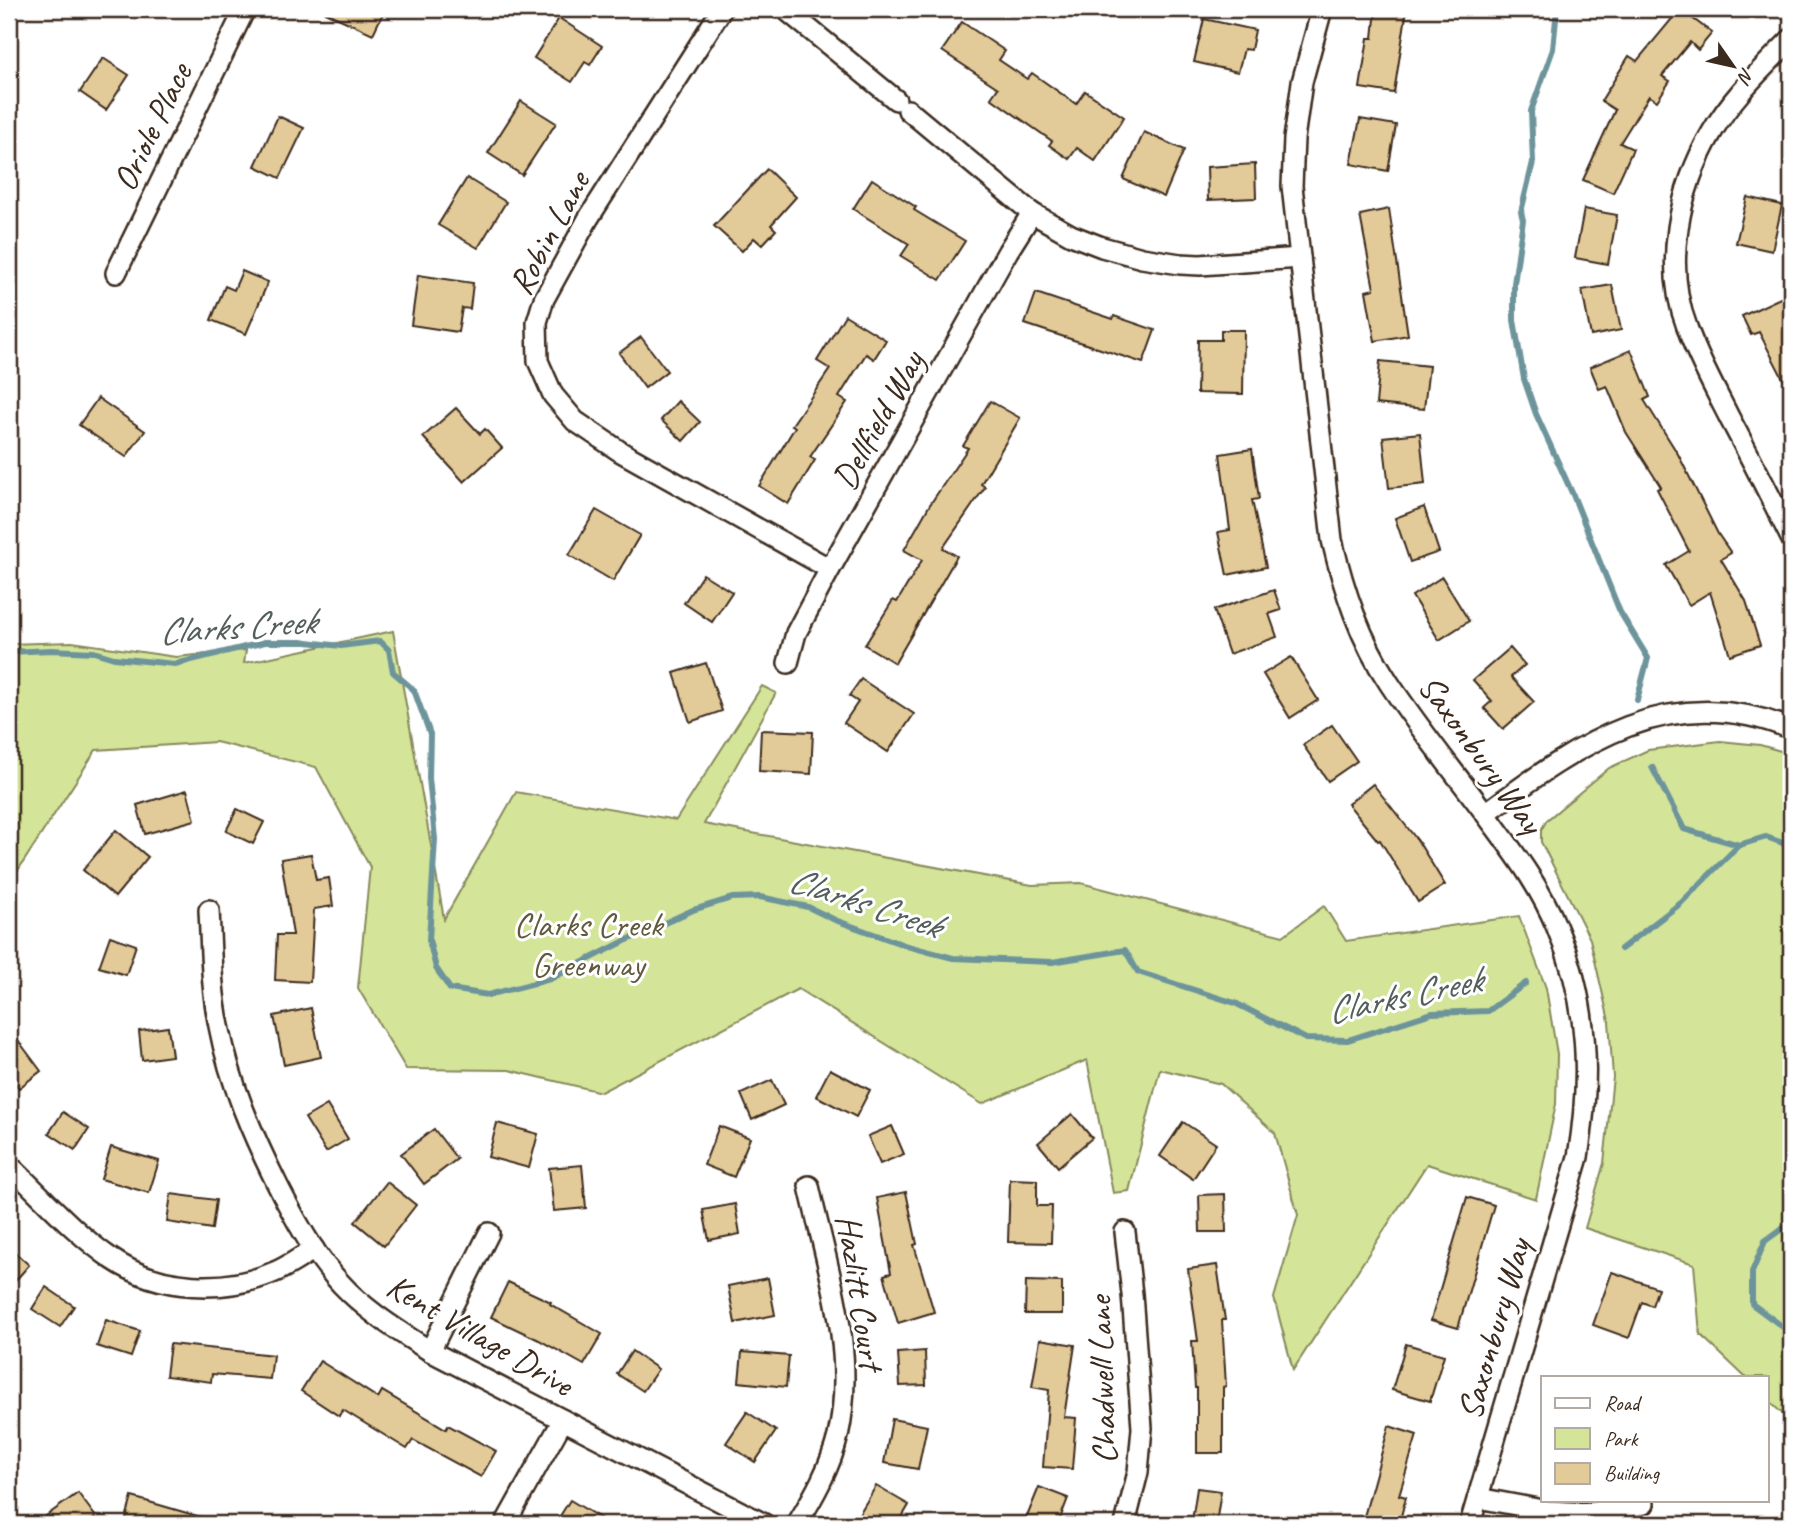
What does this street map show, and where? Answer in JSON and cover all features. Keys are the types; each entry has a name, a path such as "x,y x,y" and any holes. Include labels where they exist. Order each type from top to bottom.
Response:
{"street":[{"name":"Oriole Place","path":"116,273 245,9"},
{"name":"Robin Lane","path":"722,9 588,219 544,299 537,322 538,361 553,395 575,421 621,452 830,569"},
{"path":"785,9 1032,213 1071,235 1142,258 1200,265 1300,258"},
{"name":"Saxonbury Way","path":"1322,9 1302,82 1294,139 1292,186 1332,540 1343,586 1368,648 1389,683 1523,865 1557,927 1579,1001 1587,1074 1586,1110 1578,1157 1470,1524"},
{"path":"1791,39 1734,100 1712,132 1698,160 1683,202 1677,242 1676,275 1686,326 1703,365 1791,537"},
{"name":"Dellfield Way","path":"788,663 796,633 830,569 1032,213"},
{"path":"1486,813 1575,750 1624,726 1671,715 1716,712 1758,718 1791,729"},
{"name":"Kent Village Drive","path":"209,910 215,998 228,1070 240,1104 293,1216 314,1249 347,1290 378,1317 430,1351 764,1524"},
{"path":"9,1165 90,1242 114,1260 141,1274 172,1283 217,1286 246,1281 275,1272 314,1249"},
{"name":"Hazlitt Court","path":"797,1524 825,1473 837,1438 844,1401 844,1367 839,1322 809,1186"},
{"name":"Chadwell Lane","path":"1125,1232 1142,1427 1138,1472 1125,1524"},
{"path":"430,1351 489,1233"},
{"path":"505,1524 563,1420"},
{"path":"1478,1498 1548,1511 1589,1513 1644,1504"}],"green space":[{"name":"Clarks Creek Greenway","path":"393,631 444,919 516,792 676,820 762,686 776,693 704,824 1032,885 1081,883 1283,936 1324,906 1346,941 1519,916 1546,988 1557,1054 1556,1104 1536,1199 1427,1164 1293,1370 1274,1298 1298,1215 1275,1133 1221,1084 1160,1069 1129,1191 1113,1193 1087,1060 982,1104 798,989 601,1092 509,1070 406,1069 358,988 370,867 316,767 216,742 96,750 9,884 9,644 72,642 176,657 246,650 244,663"},
{"path":"1720,741 1760,745 1791,754 1791,1422 1769,1401 1769,1376 1744,1376 1700,1334 1694,1264 1585,1228 1604,1163 1613,1077 1609,1021 1590,939 1541,842 1541,830 1547,820 1609,768 1648,750"}],"building":[{"path":"318,9 385,9 373,34"},
{"path":"1376,9 1407,9 1394,93 1360,88 1368,38 1373,38"},
{"path":"1680,9 1712,33 1698,50 1690,42 1662,76 1670,81 1657,101 1649,96 1620,143 1633,149 1613,193 1583,180 1615,110 1601,101 1629,56 1637,61"},
{"path":"559,18 602,46 590,65 585,62 572,82 534,58"},
{"path":"1204,19 1255,30 1251,50 1244,49 1238,72 1194,62"},
{"path":"962,22 1005,51 999,60 1027,79 1032,73 1076,104 1085,91 1124,117 1095,161 1077,148 1069,159 1049,145 1052,141 991,98 998,88 942,51"},
{"path":"103,58 129,75 106,110 80,92"},
{"path":"521,101 556,123 522,175 488,153"},
{"path":"278,116 304,128 280,178 255,166"},
{"path":"1360,119 1396,125 1388,171 1351,164"},
{"path":"1144,132 1184,150 1164,197 1123,179"},
{"path":"1255,164 1256,198 1208,200 1207,167"},
{"path":"767,169 796,197 771,225 776,230 762,245 754,238 742,251 714,226"},
{"path":"467,178 506,202 478,248 438,225"},
{"path":"872,179 916,207 914,210 965,241 940,280 901,256 909,244 853,209"},
{"path":"1747,197 1782,205 1772,251 1736,243"},
{"path":"1389,209 1408,335 1375,341 1366,291 1374,289 1360,215"},
{"path":"1584,209 1617,215 1608,264 1575,258"},
{"path":"242,271 268,282 246,334 211,320 225,286 234,290"},
{"path":"418,275 473,283 470,309 462,308 458,332 411,325"},
{"path":"1612,285 1621,330 1591,336 1582,290"},
{"path":"1036,293 1155,330 1143,363 1025,324"},
{"path":"1791,293 1791,394 1759,332 1751,335 1742,316"},
{"path":"845,315 886,340 874,359 866,354 839,397 847,402 810,457 815,460 788,504 759,486 795,427 792,425 830,369 817,361"},
{"path":"1221,330 1244,330 1243,394 1197,393 1198,340 1221,340"},
{"path":"641,337 667,371 645,388 619,353"},
{"path":"1631,350 1650,397 1644,400 1678,454 1718,534 1731,553 1721,559 1746,601 1760,645 1730,655 1710,592 1689,605 1666,565 1689,551 1657,489 1661,487 1626,432 1607,386 1599,389 1590,367"},
{"path":"1380,361 1429,366 1424,409 1376,404"},
{"path":"98,398 145,431 126,457 79,425"},
{"path":"678,401 700,422 683,441 661,420"},
{"path":"990,401 1020,418 981,484 985,487 943,548 957,556 895,663 865,645 893,600 897,602 922,560 904,550 929,506 968,448 963,446"},
{"path":"456,408 480,434 485,429 502,448 464,482 423,437"},
{"path":"1420,433 1425,484 1389,488 1383,437"},
{"path":"1252,449 1259,499 1252,500 1266,567 1227,575 1218,532 1230,530 1220,454"},
{"path":"1424,507 1439,552 1410,562 1395,518"},
{"path":"596,510 640,535 613,581 569,555"},
{"path":"703,574 732,592 712,622 684,603"},
{"path":"1442,577 1469,621 1439,640 1412,596"},
{"path":"1274,590 1281,610 1269,614 1277,637 1229,654 1214,610"},
{"path":"1510,648 1525,665 1511,677 1534,702 1503,729 1484,708 1492,701 1473,680"},
{"path":"1291,657 1318,700 1290,718 1263,674"},
{"path":"706,663 722,711 690,722 674,673"},
{"path":"861,679 914,714 888,752 844,723 858,702 849,696"},
{"path":"1332,725 1357,761 1328,781 1303,745"},
{"path":"761,730 813,732 811,774 759,771"},
{"path":"1373,784 1418,841 1445,885 1418,902 1380,840 1378,841 1348,804"},
{"path":"187,790 195,820 145,834 137,805"},
{"path":"237,809 264,822 253,844 226,831"},
{"path":"116,830 148,857 115,897 83,870"},
{"path":"311,854 316,880 329,878 333,906 314,909 310,982 275,980 277,935 293,935 281,859"},
{"path":"110,936 136,945 126,975 99,967"},
{"path":"311,1008 321,1057 284,1065 274,1016"},
{"path":"168,1027 172,1056 142,1060 139,1031"},
{"path":"9,1028 41,1071 19,1088 9,1075"},
{"path":"830,1069 870,1090 856,1117 816,1096"},
{"path":"772,1080 784,1105 752,1120 741,1094"},
{"path":"327,1105 348,1139 326,1152 305,1118"},
{"path":"63,1112 89,1129 75,1150 49,1133"},
{"path":"1072,1114 1092,1138 1058,1167 1038,1143"},
{"path":"1183,1122 1216,1144 1193,1179 1160,1156"},
{"path":"497,1123 538,1134 529,1168 488,1157"},
{"path":"719,1126 750,1138 734,1177 704,1165"},
{"path":"892,1126 904,1154 880,1164 868,1136"},
{"path":"434,1129 457,1159 424,1184 401,1154"},
{"path":"111,1147 159,1161 149,1193 101,1179"},
{"path":"582,1165 586,1208 554,1211 549,1168"},
{"path":"1010,1179 1037,1180 1037,1206 1052,1206 1051,1243 1008,1242"},
{"path":"387,1182 416,1205 384,1246 355,1222"},
{"path":"906,1192 917,1244 914,1245 934,1312 898,1323 884,1275 891,1273 877,1198"},
{"path":"171,1194 216,1200 212,1229 167,1222"},
{"path":"1225,1194 1226,1232 1200,1232 1199,1195"},
{"path":"1467,1197 1494,1205 1458,1328 1431,1320"},
{"path":"735,1204 740,1234 709,1240 703,1210"},
{"path":"9,1247 29,1265 9,1288"},
{"path":"1217,1265 1225,1320 1222,1320 1226,1386 1223,1387 1223,1453 1197,1453 1197,1388 1192,1341 1198,1341 1188,1269"},
{"path":"1612,1272 1658,1288 1652,1306 1642,1302 1629,1338 1593,1325"},
{"path":"768,1278 775,1315 735,1323 728,1286"},
{"path":"1026,1281 1062,1282 1062,1314 1025,1314"},
{"path":"508,1282 551,1302 550,1304 602,1334 584,1365 491,1317"},
{"path":"46,1287 74,1306 60,1327 32,1309"},
{"path":"106,1320 140,1331 131,1357 97,1346"},
{"path":"1040,1339 1075,1345 1064,1417 1076,1418 1072,1469 1043,1467 1049,1390 1032,1387"},
{"path":"170,1344 273,1355 270,1379 212,1374 211,1382 166,1376"},
{"path":"1406,1344 1444,1355 1430,1401 1392,1390"},
{"path":"632,1351 658,1369 643,1391 617,1374"},
{"path":"925,1351 926,1385 900,1386 898,1353"},
{"path":"742,1352 789,1356 786,1387 739,1382"},
{"path":"320,1361 378,1398 382,1391 446,1429 448,1425 496,1451 481,1477 413,1440 407,1449 343,1410 339,1416 301,1391"},
{"path":"747,1412 776,1431 755,1462 726,1443"},
{"path":"892,1419 927,1426 918,1469 884,1463"},
{"path":"1389,1426 1417,1435 1399,1495 1406,1497 1399,1524 1362,1524"},
{"path":"876,1486 909,1505 898,1524 853,1524"},
{"path":"1039,1487 1068,1498 1058,1524 1024,1524"},
{"path":"1197,1488 1221,1491 1216,1524 1192,1521"},
{"path":"78,1493 96,1517 87,1524 35,1524"},
{"path":"132,1497 211,1520 210,1524 125,1522"},
{"path":"570,1500 610,1524 555,1524"}],"waterway":[{"path":"1557,9 1553,49 1531,111 1533,162 1521,212 1523,220 1514,284 1514,320 1524,379 1536,414 1573,495 1620,612 1648,658 1637,700"},
{"name":"Clarks Creek","path":"9,652 94,652 114,658 175,664 265,642 307,642 341,646 380,641 389,650 393,672 414,690 430,734 429,778 435,839 429,940 436,968 450,989 488,995 550,979 693,910 732,898 760,897 808,907 835,920 907,946 953,958 1052,962 1125,950 1138,972 1235,1003 1306,1039 1348,1040 1432,1013 1488,1011 1526,983"},
{"path":"1652,767 1684,829 1739,845"},
{"name":"Clarks Creek","path":"1621,949 1681,903 1739,845 1766,837 1791,846"},
{"name":"Clarks Creek","path":"1791,1222 1765,1241 1752,1272 1752,1304 1783,1327 1791,1327"}]}
